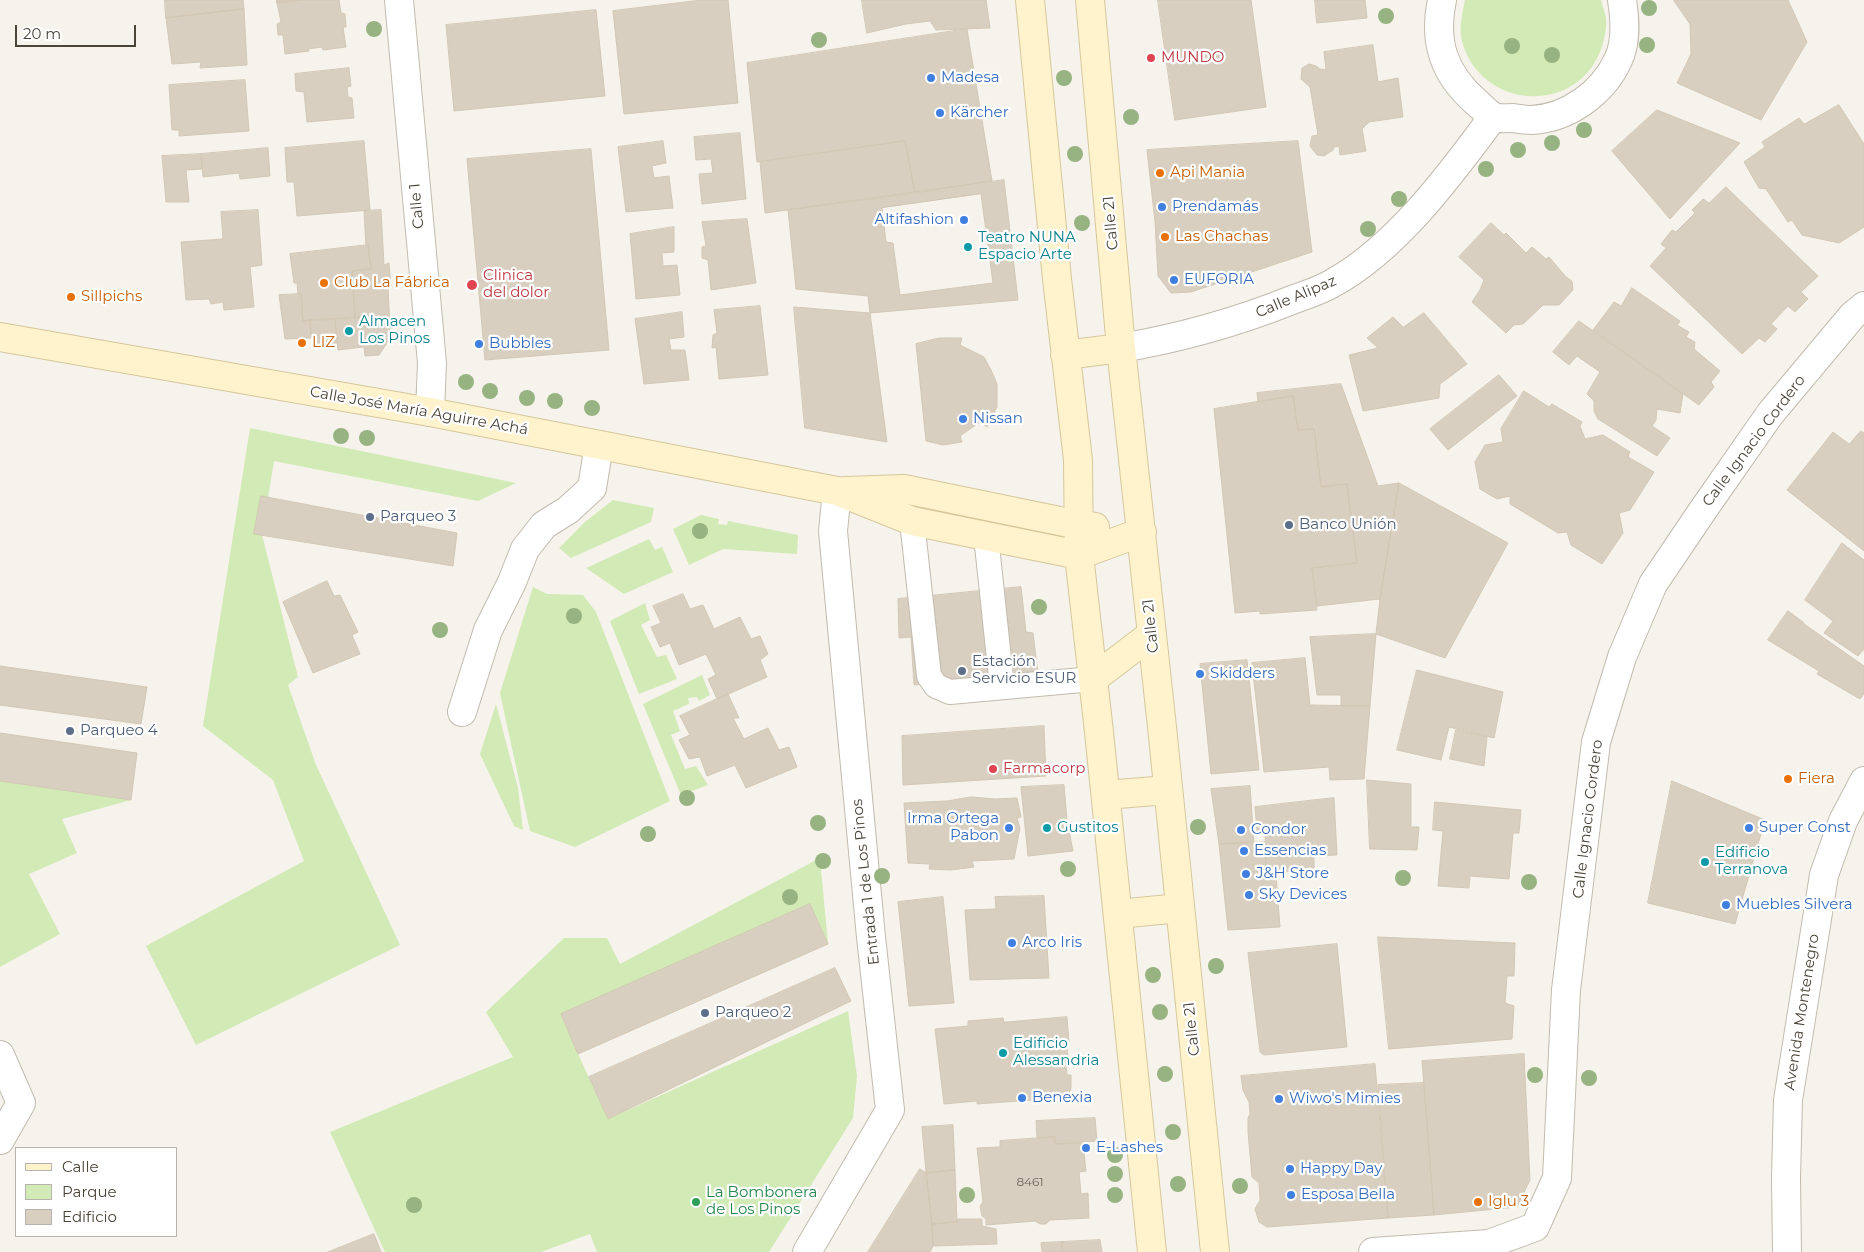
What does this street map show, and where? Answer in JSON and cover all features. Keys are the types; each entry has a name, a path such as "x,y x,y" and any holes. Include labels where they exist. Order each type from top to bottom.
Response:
{"main road":[{"path":"1030,0 1065,355 1078,460 1079,555 1106,795 1152,1252"},
{"name":"Calle 21","path":"1090,0 1121,348 1142,532 1215,1252"},
{"name":"Calle José María Aguirre Achá","path":"1,342 430,412 600,444 837,491 912,521 1079,555"},
{"path":"1065,355 1121,348"},
{"name":"Calle José María Aguirre Achá","path":"837,491 904,489 1079,525 1142,532"},
{"path":"1079,555 1142,532"},
{"path":"1093,679 1152,634"},
{"path":"1106,795 1167,790"},
{"path":"1118,914 1180,908"}],"street":[{"name":"Calle 1","path":"399,0 432,363 430,412"},
{"path":"1442,0 1438,20 1440,49 1462,90 1493,117 1532,120 1555,115 1582,104 1604,84 1619,59 1625,30 1622,0"},
{"name":"Calle Alipaz","path":"1121,348 1160,341 1253,316 1331,284 1361,264 1388,242 1446,180 1493,117"},
{"name":"Calle Ignacio Cordero","path":"1373,1252 1489,1244 1535,1227 1557,1178 1566,990 1596,742 1622,657 1653,584 1702,510 1770,414 1853,315 1864,306"},
{"path":"462,712 488,630 512,582 525,549 544,525 568,510 592,488 600,444"},
{"name":"Entrada 1 de Los Pinos","path":"807,1252 890,1110 869,918 833,531 837,491"},
{"name":"Avenida Montenegro","path":"1788,1252 1786,1178 1788,1100 1824,875 1843,821 1864,781"},
{"path":"0,1055 21,1102 0,1140"}],"lane":[{"path":"912,521 929,676 936,686 950,692 1093,679"},
{"path":"986,536 1002,687"}],"green space":[{"path":"1465,0 1601,0 1606,22 1605,35 1600,52 1588,72 1571,86 1551,94 1530,96 1509,92 1490,82 1474,66 1463,45 1461,28"},
{"path":"250,428 516,483 478,501 274,461 262,535 298,677 288,685 316,765 400,945 196,1045 146,946 304,861 273,780 203,726"},
{"path":"613,500 654,508 651,522 571,558 559,548 585,522"},
{"path":"701,515 719,519 718,524 727,525 728,521 798,535 797,554 723,549 689,565 673,529"},
{"path":"649,539 655,550 662,547 673,572 624,594 586,568"},
{"path":"533,587 547,594 583,595 596,612 670,801 575,847 530,831 500,693"},
{"path":"645,603 650,620 641,625 657,657 666,655 677,679 639,694 610,621"},
{"path":"702,675 710,695 699,701 697,697 688,698 689,704 673,711 680,731 671,735 685,769 696,766 708,785 681,795 643,704"},
{"path":"496,704 518,788 523,830 514,826 480,754"},
{"path":"0,781 131,800 62,819 77,853 29,874 60,934 0,967"},
{"path":"820,858 828,944 810,904 578,1054 608,1119 848,1011 857,1076 853,1118 769,1252 597,1252 590,1234 541,1252 385,1252 330,1132 513,1057 486,1012 564,938 607,938 620,964"}],"building":[{"path":"165,0 243,0 244,9 166,18"},
{"path":"277,0 301,0 277,3"},
{"path":"301,0 339,0 341,13 345,14 346,27 343,27 346,47 323,50 322,47 308,49 309,51 285,54 283,35 278,35 277,24 281,22 277,3"},
{"path":"702,0 728,0 738,103 624,114 613,11"},
{"path":"862,0 986,0 990,28 936,30 930,21 906,24 867,33"},
{"path":"1158,0 1251,0 1266,107 1175,120"},
{"path":"1315,0 1365,0 1367,18 1317,23"},
{"path":"1788,0 1807,42 1761,120 1677,83 1691,54 1690,24 1674,1"},
{"path":"244,9 247,65 200,68 201,62 172,64 166,18"},
{"path":"596,10 605,96 454,111 446,25"},
{"path":"967,29 992,181 915,193 905,141 757,162 747,63"},
{"path":"1373,45 1378,82 1398,78 1403,117 1369,122 1362,129 1366,151 1340,155 1339,146 1334,147 1333,150 1324,156 1317,155 1310,146 1312,136 1318,135 1310,87 1301,79 1302,68 1309,64 1326,70 1324,52"},
{"path":"349,68 351,86 347,87 348,97 352,98 354,118 307,122 304,92 296,91 295,74"},
{"path":"245,80 249,131 179,136 179,130 172,130 169,85"},
{"path":"1839,105 1864,144 1864,227 1839,243 1802,235 1792,220 1788,222 1766,189 1759,188 1744,162 1765,147 1762,142 1799,118 1804,124"},
{"path":"1657,110 1740,143 1670,219 1612,151"},
{"path":"740,133 746,199 702,204 699,174 713,173 711,159 696,160 694,137"},
{"path":"364,141 370,210 297,216 294,182 287,182 285,148"},
{"path":"663,141 666,163 652,166 654,178 669,176 673,208 626,212 618,147"},
{"path":"905,141 915,193 765,213 760,162"},
{"path":"1298,141 1312,252 1191,292 1171,293 1158,276 1155,222 1147,150"},
{"path":"268,148 270,176 240,179 239,173 203,177 201,154"},
{"path":"591,149 609,350 485,360 467,159"},
{"path":"201,154 202,169 186,170 189,202 166,202 162,156"},
{"path":"1004,180 1018,300 870,313 868,296 796,289 788,210"},
{"path":"1726,187 1818,276 1801,292 1808,299 1795,312 1788,306 1771,324 1777,329 1765,342 1759,338 1742,354 1650,266 1666,248 1661,244 1672,230 1676,232 1695,213 1692,210 1703,199 1709,203"},
{"path":"981,194 993,283 900,295 893,243 886,242 882,208"},
{"path":"258,210 262,265 250,267 254,307 224,310 223,302 211,304 209,299 186,300 181,242 223,239 221,212"},
{"path":"381,210 384,265 389,263 391,286 388,287 390,329 387,343 379,355 365,356 360,317 355,318 352,271 371,269 368,245 366,246 364,211"},
{"path":"747,219 756,283 711,290 708,260 702,258 702,247 706,246 702,222"},
{"path":"1491,223 1504,235 1506,233 1526,253 1532,247 1546,259 1549,257 1566,277 1572,281 1573,290 1559,305 1543,305 1523,324 1514,325 1506,333 1472,302 1484,280 1459,257"},
{"path":"674,227 674,252 662,253 663,266 677,265 680,295 636,299 630,234"},
{"name":"Club La Fábrica","path":"368,245 371,269 352,271 355,318 303,321 301,294 298,294 297,283 294,283 290,254"},
{"path":"1632,288 1680,321 1677,325 1689,332 1686,337 1695,342 1694,349 1720,371 1711,382 1714,387 1699,405 1593,330 1614,302 1621,306"},
{"path":"301,294 303,321 310,320 311,338 285,339 279,295"},
{"path":"760,306 768,375 719,379 716,347 712,348 713,335 717,333 714,310"},
{"path":"794,307 870,313 887,442 805,428"},
{"path":"682,312 684,337 669,339 671,350 685,350 689,380 644,384 635,319"},
{"path":"1424,313 1467,364 1440,384 1439,398 1363,411 1349,355 1378,348 1367,338 1393,317 1403,327"},
{"name":"Almacen Los Pinos","path":"360,317 363,347 338,350 335,319"},
{"path":"335,319 337,343 313,344 310,320"},
{"path":"1579,321 1683,394 1680,413 1657,409 1656,420 1652,426 1670,438 1657,456 1598,419 1594,411 1594,401 1587,394 1600,372 1577,356 1569,365 1553,352"},
{"path":"939,338 962,338 960,345 984,357 997,384 997,407 987,427 980,422 960,436 962,442 943,445 926,441 916,344"},
{"path":"1499,375 1517,396 1448,450 1430,429"},
{"path":"1341,384 1378,486 1399,483 1380,599 1317,606 1312,568 1357,563 1347,484 1321,487 1314,429 1298,430 1293,396 1258,402 1257,393"},
{"path":"1524,391 1549,407 1552,404 1582,422 1580,426 1585,439 1603,435 1630,452 1628,457 1654,472 1630,510 1619,513 1623,533 1602,564 1571,545 1567,532 1558,533 1510,504 1510,496 1497,499 1480,489 1475,462 1485,445 1503,442 1501,429"},
{"name":"Banco Unión","path":"1293,396 1298,430 1314,429 1321,487 1347,484 1357,563 1312,568 1317,610 1260,614 1260,611 1235,613 1214,409"},
{"path":"1861,431 1864,433 1864,551 1787,490 1833,432 1849,444"},
{"path":"1399,483 1508,543 1445,658 1376,634"},
{"path":"261,496 457,533 453,566 254,534"},
{"path":"1842,543 1864,560 1864,649 1858,656 1824,633 1833,621 1805,600"},
{"path":"327,581 334,596 340,595 358,632 352,635 360,654 313,673 283,602"},
{"path":"1021,587 1026,632 1033,633 1038,674 914,685 911,637 899,638 898,599"},
{"path":"683,594 690,609 703,605 714,629 740,617 751,639 760,636 768,654 760,660 767,677 717,699 708,679 716,675 706,654 679,665 670,643 660,647 651,627 661,623 653,606"},
{"path":"1788,611 1864,666 1864,694 1860,699 1817,674 1819,671 1768,640"},
{"path":"1376,634 1370,706 1341,706 1341,695 1317,695 1310,637"},
{"path":"1305,658 1310,705 1370,706 1364,779 1330,780 1329,767 1264,772 1252,663"},
{"path":"1247,660 1259,770 1211,774 1200,664"},
{"path":"0,666 147,687 141,724 0,705"},
{"path":"1417,670 1503,692 1494,738 1449,727 1441,760 1397,750"},
{"path":"728,694 739,718 733,718 744,739 768,728 779,750 789,747 797,767 746,788 735,765 707,776 700,757 689,759 679,740 690,735 680,716"},
{"path":"1044,726 1046,776 903,785 902,736"},
{"path":"1456,730 1487,737 1484,766 1450,759"},
{"path":"0,733 137,753 131,800 0,781"},
{"path":"1367,780 1411,784 1411,827 1419,827 1417,850 1370,849"},
{"name":"Edificio Terranova","path":"1672,781 1765,820 1735,924 1648,903"},
{"name":"Gustitos","path":"1064,785 1067,820 1073,851 1028,856 1021,787"},
{"path":"1250,786 1254,843 1219,844 1211,789"},
{"path":"971,797 1017,798 1021,817 1017,818 1020,828 1014,859 972,861 974,867 951,870 929,869 930,864 908,863 904,803 947,801"},
{"path":"1334,798 1337,855 1314,856 1314,871 1266,872 1265,830 1257,831 1255,807"},
{"path":"1435,802 1521,810 1519,833 1513,833 1509,879 1470,876 1469,888 1438,886 1443,831 1433,830"},
{"path":"1265,842 1266,872 1276,874 1280,927 1228,930 1219,844"},
{"path":"1044,896 1049,978 970,980 965,910 996,909 995,897"},
{"path":"943,897 954,1003 909,1006 898,902"},
{"path":"810,904 828,944 578,1054 561,1014"},
{"path":"1378,937 1515,943 1514,976 1507,976 1505,1003 1514,1006 1512,1039 1389,1049"},
{"path":"1337,944 1347,1047 1264,1055 1260,1052 1248,953"},
{"path":"835,968 851,1001 608,1119 589,1077"},
{"name":"Edificio Alessandria","path":"1067,1017 1069,1042 1066,1042 1069,1064 1066,1065 1067,1075 1071,1075 1071,1089 1067,1096 977,1104 977,1101 944,1104 935,1029 968,1026 968,1021 1003,1018 1004,1022"},
{"path":"1524,1054 1530,1180 1517,1207 1434,1215 1422,1061"},
{"path":"1375,1064 1388,1218 1267,1227 1259,1222 1255,1209 1260,1200 1259,1183 1252,1177 1248,1132 1249,1102 1243,1090 1241,1076"},
{"path":"1424,1083 1434,1215 1388,1218 1378,1085"},
{"path":"1095,1118 1097,1141 1055,1144 1055,1137 1037,1138 1036,1121"},
{"path":"953,1125 955,1170 926,1173 922,1127"},
{"path":"1055,1137 1055,1144 1083,1143 1086,1171 1079,1172 1081,1194 1088,1193 1089,1218 1050,1220 1046,1224 1040,1224 1035,1221 986,1225 986,1219 982,1216 980,1206 983,1202 977,1148 1000,1147 1000,1141"},
{"path":"920,1169 926,1173 932,1224 933,1246 930,1252 868,1252"},
{"path":"955,1170 957,1222 932,1224 926,1173"},
{"path":"958,1219 982,1219 982,1226 996,1229 997,1244 933,1246 932,1224 957,1222"},
{"path":"374,1234 381,1252 328,1252"},
{"path":"1100,1240 1102,1252 1062,1252 1062,1242"},
{"path":"1062,1242 1062,1252 1042,1252 1041,1243"}],"place":[{"name":"MUNDO","path":"1151,58"},
{"name":"Madesa","path":"931,78"},
{"name":"Kärcher","path":"940,113"},
{"name":"Api Mania","path":"1160,173"},
{"name":"Prendamás","path":"1162,207"},
{"name":"Altifashion","path":"964,220"},
{"name":"Las Chachas","path":"1165,237"},
{"name":"Teatro NUNA Espacio Arte","path":"968,247"},
{"name":"EUFORIA","path":"1174,280"},
{"name":"Club La Fábrica","path":"324,283"},
{"name":"Clinica del dolor","path":"472,285"},
{"name":"Sillpichs","path":"71,297"},
{"name":"Almacen Los Pinos","path":"349,331"},
{"name":"LIZ","path":"302,343"},
{"name":"Bubbles","path":"479,344"},
{"name":"Nissan","path":"963,419"},
{"name":"Parqueo 3","path":"370,517"},
{"name":"Banco Unión","path":"1289,525"},
{"name":"Estación Servicio ESUR","path":"962,671"},
{"name":"Skidders","path":"1200,674"},
{"name":"Parqueo 4","path":"70,731"},
{"name":"Farmacorp","path":"993,769"},
{"name":"Fiera","path":"1788,779"},
{"name":"Irma Ortega Pabon","path":"1009,828"},
{"name":"Gustitos","path":"1047,828"},
{"name":"Super Const","path":"1749,828"},
{"name":"Condor","path":"1241,830"},
{"name":"Essencias","path":"1244,851"},
{"name":"Edificio Terranova","path":"1705,862"},
{"name":"J&H Store","path":"1246,874"},
{"name":"Sky Devices","path":"1249,895"},
{"name":"Muebles Silvera","path":"1726,905"},
{"name":"Arco Iris","path":"1012,943"},
{"name":"Parqueo 2","path":"705,1013"},
{"name":"Edificio Alessandria","path":"1003,1053"},
{"name":"Benexia","path":"1022,1098"},
{"name":"Wiwo's Mimies","path":"1279,1099"},
{"name":"E-Lashes","path":"1086,1148"},
{"name":"Happy Day","path":"1290,1169"},
{"name":"Esposa Bella","path":"1291,1195"},
{"name":"La Bombonera de Los Pinos","path":"696,1202"},
{"name":"Iglu 3","path":"1478,1202"}]}
